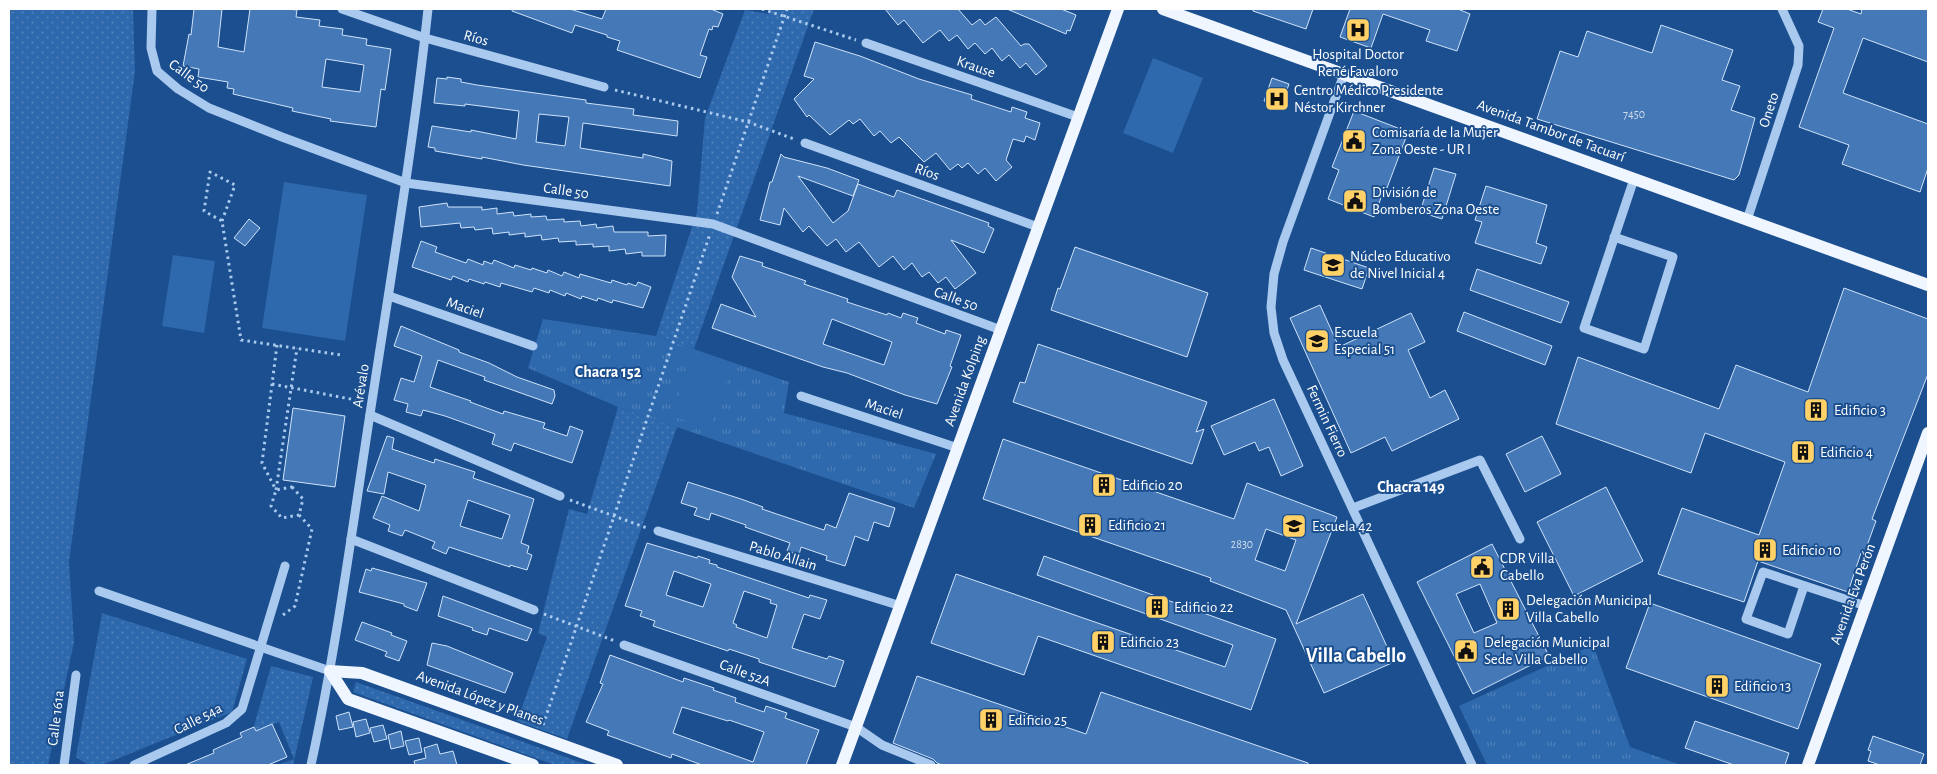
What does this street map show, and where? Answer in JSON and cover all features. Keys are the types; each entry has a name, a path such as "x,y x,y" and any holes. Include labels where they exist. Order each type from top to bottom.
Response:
{"main road":[{"name":"Avenida Kolping","path":"842,765 1118,9"},
{"name":"Avenida Tambor de Tacuarí","path":"1162,9 1928,285"},
{"name":"Avenida Eva Perón","path":"1808,765 1928,433"},
{"name":"Avenida López y Planes","path":"330,671 362,673 617,765"},
{"path":"330,671 348,699 533,765"}],"street":[{"name":"Calle 50","path":"152,9 151,48 157,71 178,89 209,108 406,183 713,224 1001,330"},
{"name":"Ríos","path":"342,9 425,38 604,87"},
{"name":"Arévalo","path":"311,765 330,671 389,296 406,183 428,9"},
{"name":"Oneto","path":"1747,220 1798,65 1799,46 1782,9"},
{"name":"Krause","path":"866,43 1078,117"},
{"name":"Fermin Fierro","path":"1344,74 1283,242 1274,274 1271,306 1274,333 1283,360 1472,765"},
{"name":"Ríos","path":"805,143 1038,227"},
{"path":"1614,237 1673,257 1644,349 1584,328 1614,237 1634,179"},
{"name":"Maciel","path":"389,296 533,346"},
{"name":"Maciel","path":"800,396 958,448"},
{"path":"370,415 560,496"},
{"path":"1353,508 1480,460 1520,539"},
{"name":"Pablo Allain","path":"658,531 901,606"},
{"path":"351,539 534,610"},
{"name":"Calle 54a","path":"134,765 226,723 242,709 285,566"},
{"path":"1804,586 1788,634 1746,619 1763,572 1866,606"},
{"name":"Avenida López y Planes","path":"99,591 330,671"},
{"name":"Calle 52A","path":"624,645 856,728 882,745 931,765"},
{"name":"Calle 161a","path":"64,765 76,675"}],"path":[{"path":"762,9 866,43"},
{"path":"539,737 787,9"},
{"path":"604,87 748,122 805,143"},
{"path":"222,221 204,211 210,172 235,185 222,221 241,340 341,355"},
{"path":"276,490 262,463 277,345"},
{"path":"297,348 276,490 271,506 282,518 299,515"},
{"path":"272,384 372,403"},
{"path":"276,490 292,487 304,499 299,515"},
{"path":"560,496 658,531"},
{"path":"267,627 295,606 312,529 299,515"},
{"path":"534,610 624,645"}],"green space":[{"path":"9,9 133,9 135,71 69,562 74,642 48,765 9,765"},
{"path":"770,9 814,9 694,349 656,336 697,212 705,118 745,10 768,14"},
{"path":"1153,58 1203,78 1173,153 1123,133"},
{"path":"284,182 367,195 345,341 262,328"},
{"path":"173,255 215,261 204,333 162,326"},
{"path":"543,319 656,336 789,382 784,413 936,454 914,508 618,407 528,368"},
{"path":"693,353 732,366 710,429 672,416"},
{"path":"618,407 677,427 567,739 517,721 547,637 538,633 569,509 587,514"},
{"path":"102,613 247,659 232,712 102,765 88,765 76,757"},
{"path":"1593,645 1630,747 1678,764 1487,765 1459,706"},
{"path":"271,666 313,677 293,765 278,765 294,759 279,722 252,733"},
{"path":"356,682 588,765 555,765 353,692"}],"building":[{"path":"194,9 222,9 218,47 244,52 250,9 288,9 297,10 296,17 320,20 319,26 343,29 342,35 367,39 366,45 391,49 385,90 381,89 376,127 330,121 331,119 292,111 293,108 233,94 234,89 227,88 228,82 198,77 199,69 183,66 189,34 191,35","holes":["326,59 364,65 360,92 322,87"]},
{"path":"512,9 570,9 602,19 606,9 711,9 723,14 718,27 713,26 712,30 709,29 700,55 707,57 700,78 617,50 620,41 607,37 607,35 575,25 572,33 512,11"},
{"path":"885,9 958,9 972,25 980,19 985,25 996,17 1021,46 1029,44 1047,66 1036,75 1026,63 1020,68 1009,55 1002,61 992,48 985,54 975,43 968,49 957,35 949,41 940,30 923,43 904,20 898,25"},
{"path":"1007,9 1061,9 1076,15 1070,31 1067,30 1066,34"},
{"path":"1253,9 1313,9 1306,29 1253,11"},
{"path":"1350,9 1458,9 1470,14 1457,51 1426,41 1430,30 1383,14 1371,48 1340,37"},
{"path":"1823,9 1847,9 1861,14 1862,9 1928,9 1928,62 1863,38 1843,93 1928,124 1928,168 1920,192 1842,164 1849,145 1799,127 1834,28 1818,22"},
{"path":"1661,25 1733,50 1722,80 1740,86 1731,110 1755,118 1739,175 1734,180 1537,119 1560,51 1578,57 1587,31 1652,53"},
{"path":"815,42 860,56 919,79 972,95 971,99 1011,112 1012,107 1027,112 1025,118 1040,123 1035,140 1026,136 1024,142 1013,139 1006,160 1012,167 996,181 985,168 978,174 968,163 962,168 958,164 950,170 936,153 924,162 899,137 891,143 880,131 874,136 860,119 853,124 849,120 830,135 809,115 807,117 794,99 814,79 804,76"},
{"path":"447,77 461,79 461,82 477,85 586,100 586,103 634,109 633,115 678,121 677,136 583,123 580,148 643,158 643,154 672,161 670,186 435,151 435,148 428,147 432,126 471,132 471,130 516,139 519,111 465,104 465,106 434,103 437,78 447,79","holes":["539,114 569,117 565,146 536,142"]},
{"path":"1272,78 1289,84 1281,107 1264,101"},
{"path":"1354,111 1408,132 1374,217 1328,199 1339,170 1332,167"},
{"path":"781,154 784,157 827,168 859,180 853,196 798,176 833,223 848,211 858,184 894,197 897,190 989,223 988,226 994,229 984,253 951,240 976,273 955,289 946,277 938,283 929,272 922,277 912,263 904,270 893,256 879,267 859,242 846,252 836,239 827,246 809,226 803,232 784,208 780,225 760,220 770,182 772,182"},
{"path":"1434,168 1456,174 1442,219 1420,212"},
{"path":"1486,186 1547,205 1536,243 1547,247 1541,264 1475,243 1482,222 1475,220"},
{"path":"447,203 448,207 482,207 482,210 497,208 497,214 513,212 514,216 531,214 531,217 546,216 547,220 564,219 564,222 580,221 581,226 596,224 597,228 613,226 614,232 648,232 648,236 666,235 665,256 642,256 642,252 626,254 625,249 609,251 609,246 593,247 593,244 576,245 576,241 559,242 558,238 542,240 541,235 525,237 525,233 509,235 509,232 493,234 492,228 475,230 474,227 461,228 460,223 421,227 419,207"},
{"path":"249,219 260,228 245,246 234,238"},
{"path":"421,241 437,247 435,252 466,263 468,259 483,265 484,261 492,264 494,260 514,268 515,265 547,273 548,270 562,276 564,272 579,278 580,274 611,283 612,280 627,285 628,283 636,286 638,282 651,287 643,308 613,300 612,303 598,298 597,301 582,296 581,299 566,293 565,296 550,290 549,293 534,288 532,292 501,283 500,287 469,279 468,282 453,276 451,280 412,267"},
{"path":"1075,247 1208,293 1187,357 1051,310"},
{"path":"1311,248 1369,268 1362,289 1304,270"},
{"path":"740,256 763,263 762,266 806,281 804,284 848,299 847,302 901,318 903,313 918,318 916,323 945,334 946,330 961,335 950,366 952,367 937,404 905,395 847,373 823,367 712,328 721,304 756,317 732,277","holes":["832,319 892,342 884,365 823,344"]},
{"path":"1477,269 1569,302 1561,323 1470,290"},
{"path":"1844,288 1928,319 1928,374 1872,519 1876,521 1864,554 1861,553 1848,592 1758,561 1744,602 1658,574 1682,508 1759,535 1785,462 1705,433 1691,473 1556,424 1578,357 1719,409 1736,365 1808,392"},
{"path":"1320,305 1339,347 1411,313 1425,342 1408,350 1430,398 1445,390 1459,419 1392,451 1385,437 1351,453 1290,318"},
{"path":"1464,312 1552,346 1545,365 1457,331"},
{"path":"401,326 489,363 517,377 554,390 555,396 552,404 484,380 485,377 438,360 430,387 503,414 504,411 545,423 543,428 567,436 570,426 583,431 572,463 514,443 511,451 492,444 495,434 445,416 423,410 421,416 406,412 408,404 394,400 401,378 414,382 422,356 394,346"},
{"path":"1038,344 1207,402 1196,432 1204,429 1192,464 1013,402 1020,382 1025,383"},
{"path":"1274,399 1303,466 1281,476 1269,447 1259,451 1255,442 1224,455 1211,426"},
{"path":"293,408 345,416 335,487 283,480"},
{"path":"387,436 394,438 392,449 434,463 435,459 475,472 473,478 534,499 521,543 529,546 527,553 532,555 527,570 510,565 510,567 449,547 446,554 432,548 435,542 405,530 402,536 388,531 390,525 373,518 382,496 419,511 426,485 388,472 384,494 367,491","holes":["468,500 510,515 502,539 460,526"]},
{"path":"1542,436 1561,474 1525,492 1506,454"},
{"path":"1003,439 1234,519 1247,483 1337,517 1296,624 1363,594 1394,662 1324,693 1286,610 1210,581 1211,578 983,499","holes":["1266,529 1296,540 1285,571 1255,560"]},
{"path":"688,482 741,499 763,507 762,509 824,530 826,524 836,528 849,493 895,508 889,527 874,522 868,541 855,536 845,566 826,560 827,556 801,547 799,555 787,551 790,543 711,513 709,520 694,515 697,508 681,503"},
{"path":"1606,487 1643,561 1574,596 1537,522"},
{"path":"647,543 710,560 709,563 717,565 717,567 809,598 810,595 827,600 820,619 804,614 792,648 827,659 829,656 844,661 835,687 759,662 759,659 729,649 728,651 653,626 655,621 640,616 642,611 625,606","holes":["674,571 711,584 703,607 666,595","744,591 771,600 770,603 777,605 767,638 736,627 737,625 733,623"]},
{"name":"Delegación Municipal Villa Cabello","path":"1492,544 1549,656 1473,694 1417,582","holes":["1480,584 1497,623 1474,633 1456,594"]},
{"path":"1044,556 1276,639 1251,710 1038,636 1024,675 931,643 956,574 1225,667 1233,645 1037,575"},
{"path":"372,568 427,583 417,611 404,606 404,604 359,592 366,569 371,571"},
{"path":"443,596 532,629 527,641 489,628 487,635 438,616"},
{"path":"1650,603 1821,664 1798,729 1626,668"},
{"path":"362,622 392,633 391,635 407,641 399,661 385,656 387,652 355,640"},
{"path":"432,643 447,646 513,673 505,693 427,665"},
{"path":"610,655 683,682 684,678 714,688 713,690 736,698 735,702 764,712 766,706 787,713 785,718 819,730 806,765 702,765 672,754 671,758 607,735 609,731 586,722 603,684 600,683","holes":["682,707 764,732 753,762 673,733"]},
{"path":"917,676 1086,734 1101,692 1308,763 1308,765 942,765 933,759 893,743"},
{"path":"349,712 353,727 339,730 336,716"},
{"path":"366,719 370,733 356,737 353,722"},
{"path":"1695,721 1789,753 1785,765 1734,765 1685,748"},
{"path":"272,724 287,757 268,765 185,765 214,753 213,750 242,737 240,733 254,727 256,731"},
{"path":"383,725 387,739 374,742 370,728"},
{"path":"401,731 404,746 391,749 388,735"},
{"path":"1873,736 1924,754 1920,765 1880,765 1868,761 1871,751 1868,750"},
{"path":"419,738 422,752 409,755 405,741"},
{"path":"437,744 440,754 453,751 457,765 415,765 414,761 426,758 424,748"}],"place":[{"name":"Hospital Doctor René Favaloro","path":"1358,30"},
{"name":"Centro Médico Presidente Néstor Kirchner","path":"1277,99"},
{"name":"Comisaría de la Mujer Zona Oeste - UR I","path":"1354,141"},
{"name":"División de Bomberos Zona Oeste","path":"1355,201"},
{"name":"Núcleo Educativo de Nivel Inicial 4","path":"1333,265"},
{"name":"Escuela Especial 51","path":"1317,341"},
{"name":"Edificio 3","path":"1816,410"},
{"name":"Edificio 4","path":"1803,452"},
{"name":"Edificio 20","path":"1104,485"},
{"name":"Edificio 21","path":"1090,525"},
{"name":"Escuela 42","path":"1294,526"},
{"name":"Edificio 10","path":"1765,550"},
{"name":"CDR Villa Cabello","path":"1482,567"},
{"name":"Edificio 22","path":"1157,607"},
{"name":"Delegación Municipal Villa Cabello","path":"1508,609"},
{"name":"Edificio 23","path":"1103,642"},
{"name":"Delegación Municipal Sede Villa Cabello","path":"1466,651"},
{"name":"Edificio 13","path":"1717,686"},
{"name":"Edificio 25","path":"991,720"}],"district":[{"name":"Chacra 152","path":"608,372"},
{"name":"Chacra 149","path":"1411,487"},
{"name":"Villa Cabello","path":"1356,656"}]}
